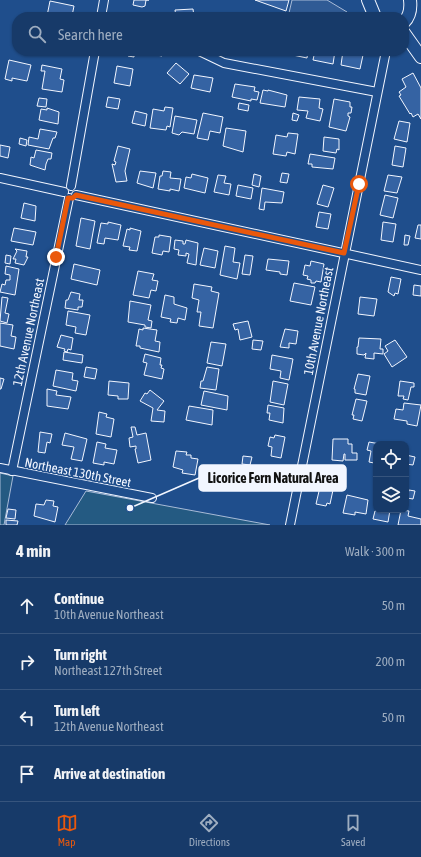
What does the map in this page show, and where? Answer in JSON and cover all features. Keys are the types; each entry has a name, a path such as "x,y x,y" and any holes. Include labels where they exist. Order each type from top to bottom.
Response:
{"main road":[{"path":"368,0 373,12"},
{"path":"409,12 411,7 410,0"},
{"path":"409,40 421,57"}],"street":[{"path":"102,12 104,0"},
{"name":"12th Avenue Northeast","path":"12,471 70,193 94,56"},
{"path":"209,56 224,63 377,92"},
{"name":"10th Avenue Northeast","path":"290,525 385,56"},
{"path":"0,178 421,270"},
{"name":"Northeast 130th Street","path":"0,468 152,498"}],"shaded area":[{"path":"292,0 327,0 347,12 289,12"},
{"path":"0,473 13,476 4,525 0,525"},
{"path":"86,491 270,525 65,525"}],"building":[{"path":"134,0 146,0 145,6 142,7 133,5"},
{"path":"255,0 289,0 286,11"},
{"path":"50,1 74,6 73,12 48,12"},
{"path":"193,9 193,12 175,12 175,10"},
{"path":"314,56 334,56 333,64 313,60"},
{"path":"342,56 363,56 360,69 341,65"},
{"path":"9,60 31,65 27,81 12,78 12,81 5,79"},
{"path":"176,63 189,74 180,84 167,73"},
{"path":"42,65 62,69 60,79 64,80 62,92 42,89 45,71 41,71"},
{"path":"117,66 133,69 130,86 114,83"},
{"path":"413,73 421,88 421,119 418,114 413,117 411,113 410,114 399,96 401,95 399,92 406,87 402,79"},
{"path":"194,75 213,78 210,92 191,88"},
{"path":"235,84 255,87 254,91 259,92 257,100 251,99 251,101 232,97"},
{"path":"263,90 287,95 285,107 260,103"},
{"path":"108,97 120,99 118,109 106,107"},
{"path":"299,97 320,99 319,108 323,109 320,121 306,118 308,111 297,110"},
{"path":"39,98 47,99 46,107 37,106"},
{"path":"334,99 350,102 350,107 352,107 351,113 348,113 348,116 350,117 346,131 329,127"},
{"path":"239,103 249,105 248,111 238,109"},
{"path":"165,107 173,108 170,127 167,126 166,130 150,128 153,109 164,111"},
{"path":"47,108 59,112 58,124 39,120 41,109 47,110"},
{"path":"135,111 147,114 145,126 132,123"},
{"path":"203,113 223,117 220,133 210,131 208,140 197,138"},
{"path":"293,113 299,115 297,121 292,120"},
{"path":"175,116 197,120 194,134 182,132 179,135 172,133"},
{"path":"399,121 410,123 407,142 394,139"},
{"path":"226,128 246,131 243,152 223,146"},
{"path":"40,129 57,132 49,149 28,145 29,137 38,139"},
{"path":"288,133 298,134 295,154 287,152 286,156 273,154 276,135 287,137"},
{"path":"324,137 339,139 339,150 337,149 336,153 323,151"},
{"path":"20,138 27,140 26,146 19,144"},
{"path":"0,145 10,147 8,158 0,156"},
{"path":"118,146 130,149 125,171 127,181 116,182 112,164 115,165 116,162 114,161"},
{"path":"395,146 406,148 403,167 392,165"},
{"path":"36,150 52,153 51,159 48,159 45,170 30,165 31,157 34,158"},
{"path":"310,154 335,158 333,169 312,167 312,164 308,164"},
{"path":"140,171 156,173 153,188 137,183"},
{"path":"163,171 171,172 170,178 181,179 179,191 158,189 160,176 162,176"},
{"path":"282,173 289,174 287,183 280,182"},
{"path":"192,174 208,178 205,193 184,188 186,177 191,178"},
{"path":"254,174 261,176 259,187 252,185"},
{"path":"218,175 226,176 224,183 231,184 229,195 214,192"},
{"path":"388,175 402,177 397,193 384,191"},
{"path":"238,185 253,188 251,199 236,196"},
{"path":"323,185 334,188 328,207 317,204"},
{"path":"262,188 284,192 282,203 265,202 264,210 259,209"},
{"path":"385,195 398,198 393,218 380,215"},
{"path":"24,203 36,206 35,221 21,218"},
{"path":"319,212 331,214 328,229 316,227"},
{"path":"81,218 95,221 90,249 76,246"},
{"path":"108,222 121,225 118,240 105,238 104,244 97,243 101,223 108,224"},
{"path":"383,222 396,224 393,242 381,240"},
{"path":"418,225 421,225 421,239 415,238"},
{"path":"14,228 36,232 33,245 11,241"},
{"path":"130,228 141,231 137,251 129,250 130,247 123,246 127,229 130,230"},
{"path":"159,235 171,237 169,252 163,251 162,255 152,253 155,237 159,237"},
{"path":"405,235 410,236 408,245 404,245"},
{"path":"175,240 183,241 183,244 185,244 186,240 198,243 196,265 187,263 189,254 186,253 186,256 178,255 179,250 174,249"},
{"path":"225,246 235,248 233,262 240,263 237,279 220,275"},
{"path":"204,248 218,251 215,268 200,265"},
{"path":"15,249 27,251 26,257 28,257 24,265 15,263 16,259 13,259 17,251"},
{"path":"6,255 11,256 10,264 5,263"},
{"path":"245,255 253,256 250,275 242,274"},
{"path":"268,259 289,261 287,275 280,274 280,272 266,270"},
{"path":"311,261 324,264 321,282 316,281 315,283 311,283 311,280 307,279 308,276 303,275 305,265 310,266"},
{"path":"74,264 100,270 97,285 71,279"},
{"path":"6,266 19,269 15,295 0,292 2,284 5,285 6,280 10,280 10,275 5,274"},
{"path":"138,271 154,274 152,280 158,281 156,291 151,290 149,298 133,295"},
{"path":"391,277 401,279 398,294 395,293 394,296 388,292"},
{"path":"294,283 315,287 311,305 290,301"},
{"path":"194,284 212,287 211,291 219,293 213,328 199,326 201,312 197,312 199,300 192,298"},
{"path":"414,285 421,286 421,296 413,295"},
{"path":"71,292 80,294 79,300 83,300 82,307 78,307 78,310 65,308 66,300 68,300"},
{"path":"165,295 174,297 174,304 187,308 185,320 178,318 177,323 170,322 171,319 161,317"},
{"path":"2,297 8,298 5,313 9,314 7,323 0,321"},
{"path":"360,297 377,299 374,316 358,314"},
{"path":"130,301 151,305 148,320 152,321 151,328 145,327 145,325 128,322"},
{"path":"68,311 90,315 86,335 75,333 76,327 66,325"},
{"path":"248,321 252,337 240,340 238,329 235,330 233,324"},
{"path":"0,323 13,325 11,336 16,337 14,349 0,346"},
{"path":"143,328 157,330 155,341 160,342 159,352 136,346 139,329 143,330"},
{"path":"285,329 298,331 296,344 289,343 289,348 280,347"},
{"path":"61,335 73,338 71,350 68,349 67,352 64,351 65,349 57,347"},
{"path":"359,338 381,339 380,349 383,349 383,354 374,353 374,359 365,358 366,353 364,355 357,354"},
{"path":"253,340 263,341 261,350 252,349"},
{"path":"395,340 407,357 392,367 384,354 388,351 385,346"},
{"path":"211,342 226,344 222,366 207,363"},
{"path":"64,352 83,355 82,363 63,360"},
{"path":"145,354 161,358 160,365 162,365 161,368 164,369 162,379 144,375 147,363 143,362"},
{"path":"272,355 293,359 289,380 280,378 281,371 270,369"},
{"path":"86,367 97,369 95,379 84,377"},
{"path":"207,367 219,369 216,390 200,388 201,381 203,381"},
{"path":"56,370 73,373 72,380 78,381 76,391 53,386"},
{"path":"358,374 370,376 366,395 355,393 354,389"},
{"path":"0,378 4,379 1,389 0,389"},
{"path":"109,381 129,383 128,399 118,399 118,396 108,395"},
{"path":"273,381 288,384 284,405 270,402"},
{"path":"400,381 414,383 414,387 411,387 408,400 403,399 404,396 398,396"},
{"path":"47,389 57,391 56,395 71,397 68,409 47,406"},
{"path":"150,390 164,401 157,410 165,411 164,422 151,421 153,408 140,401 145,393 147,394"},
{"path":"204,391 228,396 227,410 201,405"},
{"path":"356,399 367,401 362,421 353,419 354,415 352,415"},
{"path":"404,403 421,405 417,426 407,424 407,421 394,419 396,409 403,410"},
{"path":"268,405 284,408 283,423 269,420 270,413 267,413"},
{"path":"189,406 213,410 212,425 186,420"},
{"path":"99,412 107,414 106,417 114,419 111,437 96,434"},
{"path":"131,427 135,427 137,435 146,433 151,460 138,463 135,449 136,446 130,447 129,438 133,437"},
{"path":"40,432 52,434 50,443 47,442 45,453 38,452"},
{"path":"65,433 87,439 82,461 71,459 74,447 62,445"},
{"path":"275,435 285,437 281,458 271,456 272,447 268,446 270,437 274,438"},
{"path":"333,439 348,439 348,444 352,444 352,453 357,453 357,460 345,460 344,454 343,461 332,460"},
{"path":"97,442 106,444 105,448 117,450 114,464 104,462 104,465 93,463"},
{"path":"369,442 373,443 373,463 369,462 371,451 367,450"},
{"path":"176,451 187,452 186,455 191,455 191,458 198,459 195,475 182,473 183,470 173,467"},
{"path":"243,456 252,457 250,465 242,464"},
{"path":"409,456 415,457 413,465 409,464"},
{"path":"320,487 333,490 330,504 327,503 326,506 316,504"},
{"path":"409,490 415,491 413,499 409,498"},
{"path":"347,495 368,500 366,514 355,512 355,515 343,513"},
{"path":"46,500 54,501 53,506 58,507 55,522 34,516 36,504 44,505"},
{"path":"8,509 16,510 15,519 6,518"},
{"path":"374,513 390,513 388,522 373,519"},
{"path":"400,513 409,513 408,516 421,519 421,525 398,525"},
{"path":"6,520 18,521 17,525 6,525"}],"place":[{"name":"Licorice Fern Natural Area","path":"130,508"}],"route":[{"path":"56,257 68,198 71,199 76,195 344,253 359,184"}]}
